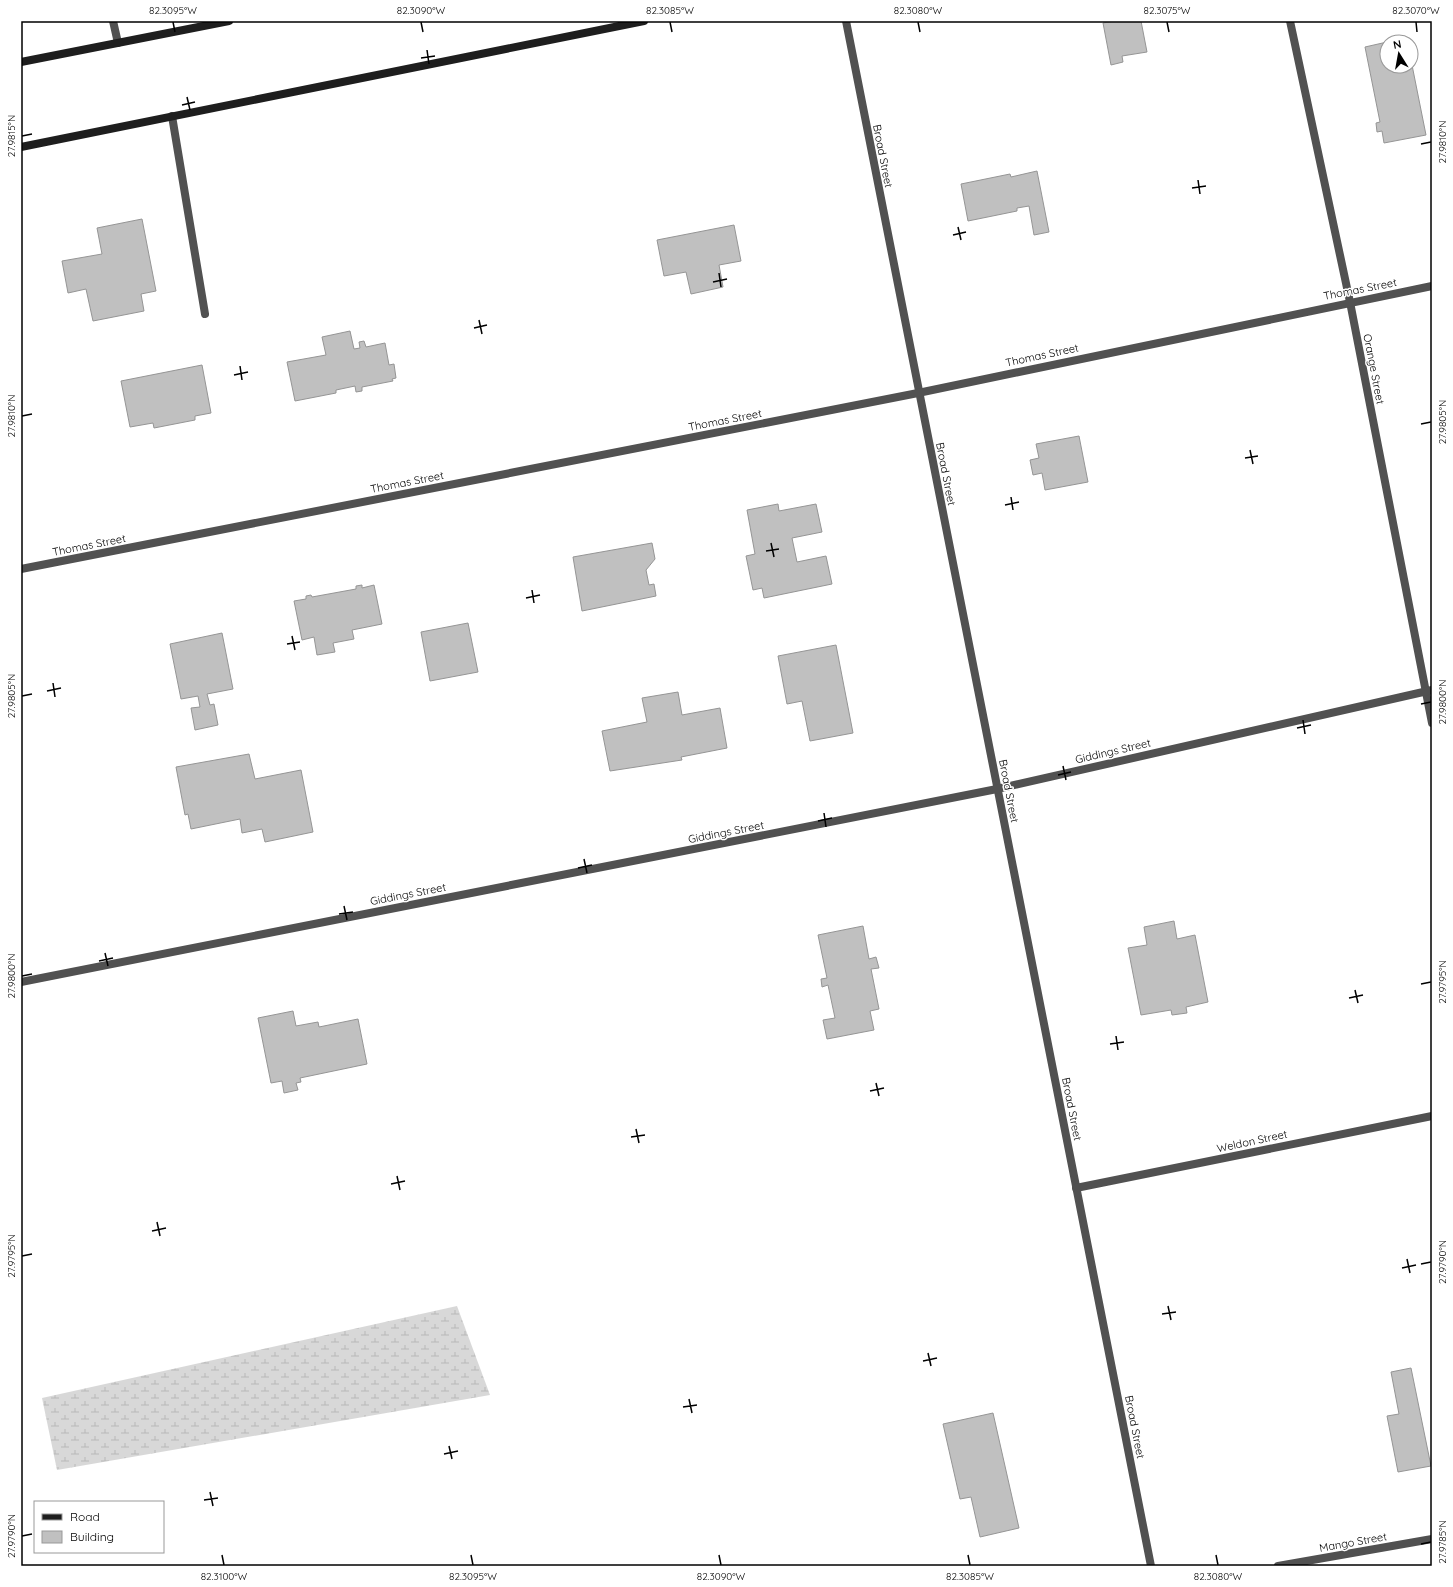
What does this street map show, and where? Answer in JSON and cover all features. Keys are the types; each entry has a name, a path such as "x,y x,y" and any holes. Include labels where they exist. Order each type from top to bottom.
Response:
{"main road":[{"path":"21,62 230,21"},
{"path":"21,147 644,21"}],"street":[{"path":"113,21 118,43"},
{"name":"Broad Street","path":"846,21 918,393 1151,1566"},
{"name":"Orange Street","path":"1290,21 1350,302 1429,691 1432,723"},
{"path":"172,116 206,314"},
{"name":"Thomas Street","path":"21,569 918,393 1432,286"},
{"name":"Giddings Street","path":"21,982 997,789 1429,691"},
{"name":"Weldon Street","path":"1076,1188 1432,1116"},
{"name":"Mango Street","path":"1278,1566 1432,1539"}],"green space":[{"path":"457,1306 490,1395 57,1470 42,1398"}],"building":[{"path":"1114,21 1141,21 1147,52 1122,56 1123,62 1111,65 1103,23"},
{"path":"1379,44 1379,74 1414,74 1426,135 1384,143 1382,131 1377,132 1376,123 1380,122 1365,47"},
{"path":"1037,171 1049,232 1034,235 1029,206 1017,208 1017,211 968,221 961,184 1010,174 1011,177"},
{"path":"142,219 156,291 141,294 144,311 93,321 86,289 68,293 62,261 102,254 97,228"},
{"path":"734,225 741,261 719,265 723,287 691,294 686,272 664,276 657,240"},
{"path":"350,331 354,349 360,348 359,342 364,341 366,347 385,343 389,365 394,364 396,378 392,379 393,381 362,387 362,391 356,392 355,386 336,390 336,393 295,401 287,362 326,355 322,337"},
{"path":"202,365 211,413 195,416 195,420 154,428 153,423 130,427 121,381"},
{"path":"1079,436 1088,482 1045,490 1042,473 1033,475 1030,460 1039,458 1036,444"},
{"path":"778,504 779,511 816,504 822,532 792,538 797,562 826,556 832,584 764,598 762,588 753,590 746,556 755,554 747,510"},
{"path":"652,543 655,559 646,570 649,585 654,584 656,596 582,611 573,557"},
{"path":"362,585 362,588 374,585 382,624 352,630 354,639 333,643 335,652 317,655 314,637 302,640 294,601 306,599 306,596 311,595 312,597 356,589 356,586"},
{"path":"468,623 478,672 430,681 421,632"},
{"path":"222,633 233,689 207,694 210,705 214,704 218,725 195,730 191,708 200,707 198,696 181,699 170,644"},
{"path":"836,645 853,733 810,741 802,701 787,704 778,656"},
{"path":"678,692 682,715 720,708 727,748 681,757 682,760 610,771 602,731 647,722 642,698"},
{"path":"249,754 255,779 301,770 313,832 265,842 262,829 242,833 240,819 191,829 188,814 185,815 176,767"},
{"path":"1174,921 1177,939 1195,935 1208,1002 1186,1007 1187,1013 1172,1015 1171,1010 1141,1015 1128,948 1147,945 1144,927"},
{"path":"863,926 869,959 876,957 879,968 871,969 879,1009 870,1011 874,1030 827,1039 823,1020 835,1018 828,985 822,987 821,979 827,978 818,935"},
{"path":"293,1011 296,1026 318,1022 319,1027 358,1019 367,1064 300,1078 301,1082 296,1083 298,1090 284,1093 282,1081 271,1083 258,1018"},
{"path":"1411,1368 1431,1466 1398,1472 1387,1416 1399,1414 1391,1372"},
{"path":"993,1413 1019,1528 980,1537 971,1497 960,1499 943,1424"}]}
